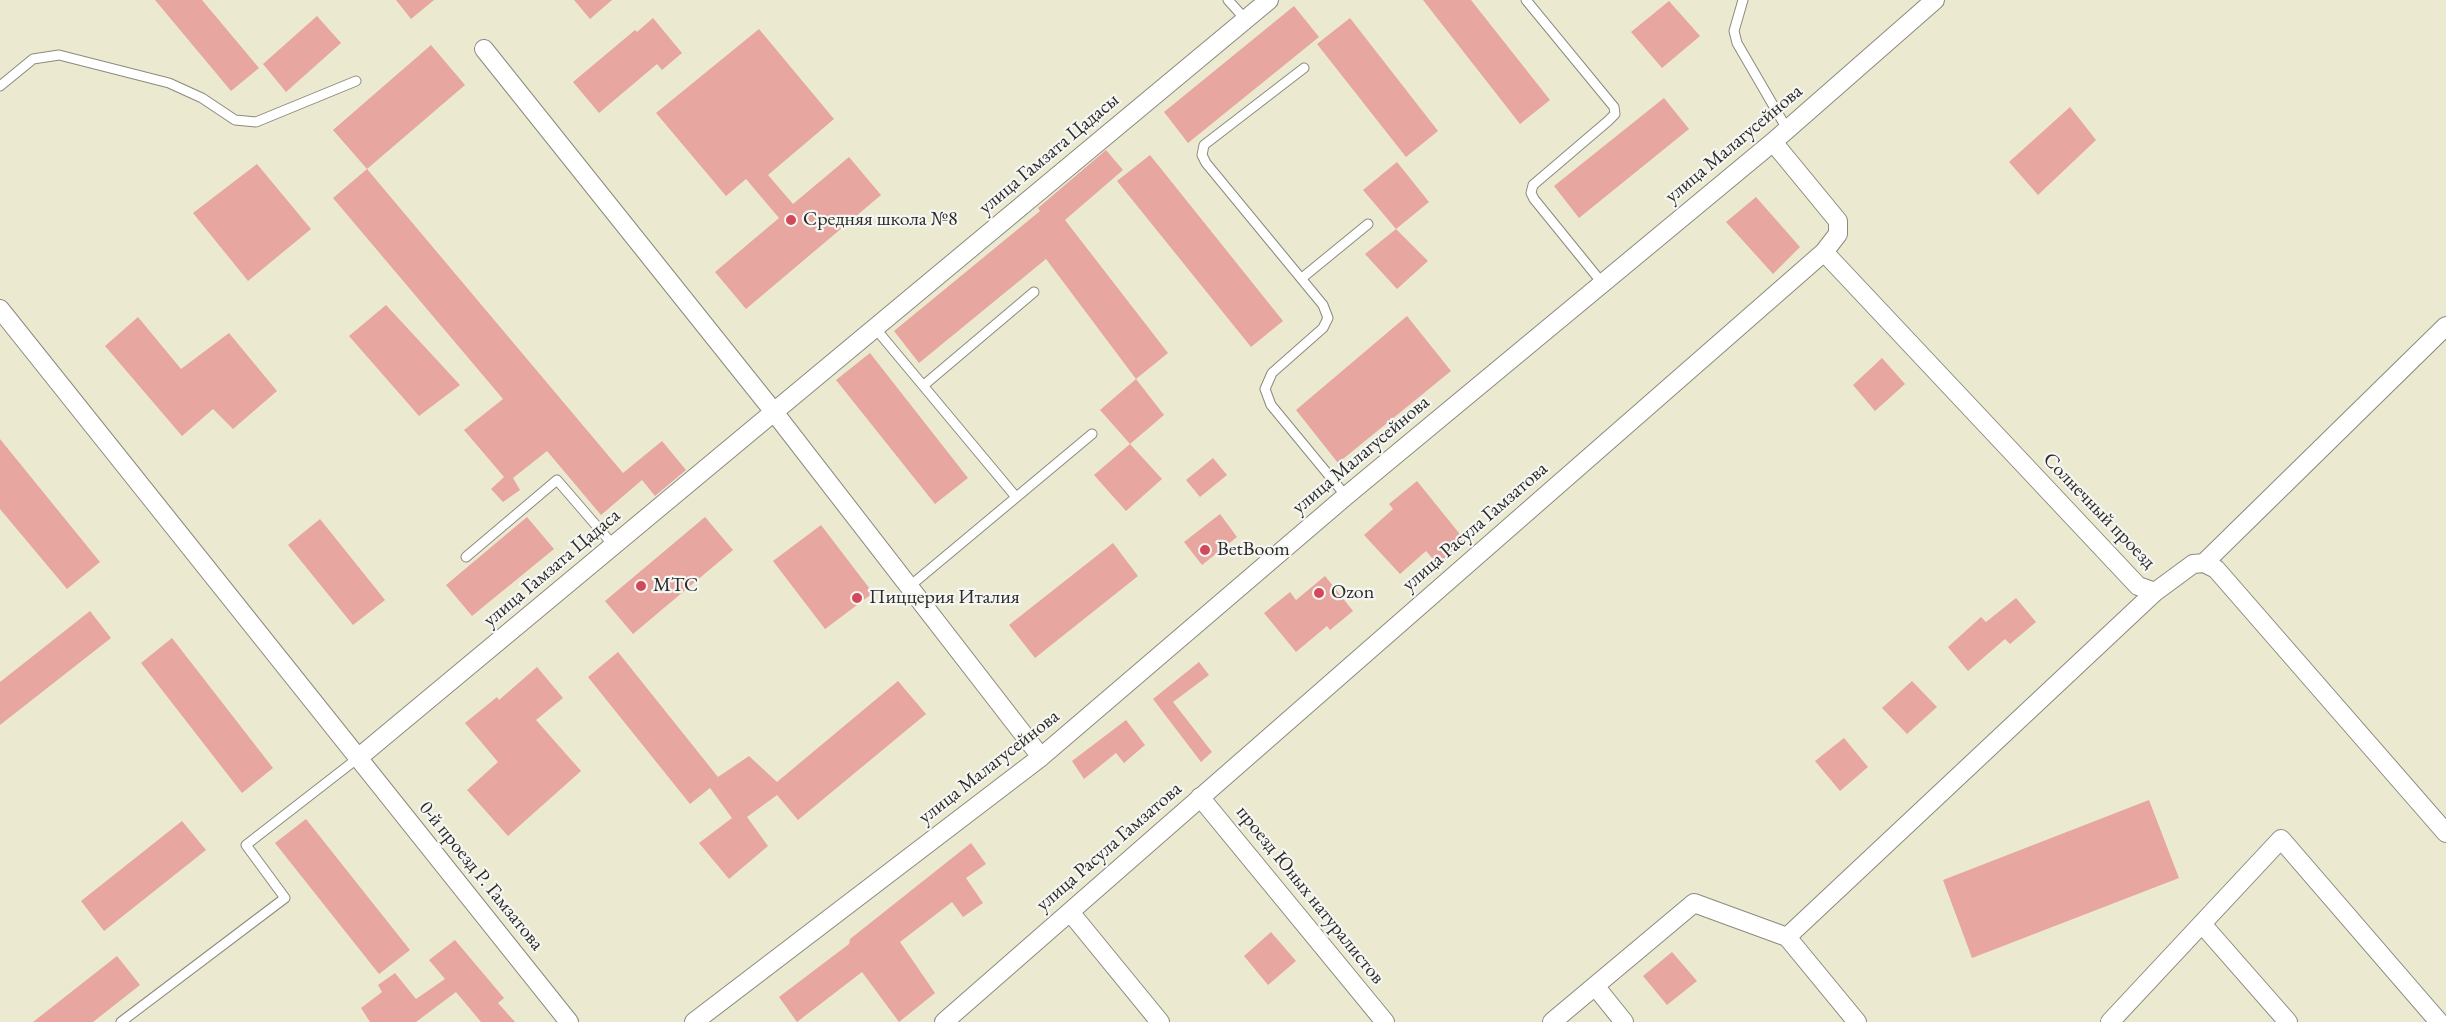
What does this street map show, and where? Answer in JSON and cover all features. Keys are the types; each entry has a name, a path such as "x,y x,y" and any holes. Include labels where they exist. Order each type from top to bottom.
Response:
{"street":[{"name":"улица Гамзата Цадасы","path":"774,412 1269,0"},
{"name":"улица Малагусейнова","path":"694,1022 1041,757 1346,496 1773,142 1935,0"},
{"path":"484,49 774,412 1041,757"},
{"name":"улица Расула Гамзатова","path":"945,1022 1824,252 1838,234 1838,221 1773,142"},
{"name":"Солнечный проезд","path":"1824,252 2138,586 2155,592 2193,564 2204,563 2446,326"},
{"name":"0-й проезд Р. Гамзатова","path":"0,309 568,1022"},
{"name":"улица Гамзата Цадаса","path":"358,758 774,412"},
{"path":"2204,563 2216,569 2446,833"},
{"path":"1787,937 2155,592"},
{"name":"проезд Юных натуралистов","path":"1200,798 1385,1022"},
{"path":"2110,1022 2281,839 2439,1022"},
{"path":"1552,1022 1694,903 1787,937 1857,1022"},
{"path":"1070,912 1160,1022"},
{"path":"2202,924 2288,1022"},
{"path":"1595,986 1624,1022"}],"lane":[{"path":"1228,0 1246,20"},
{"path":"1526,0 1614,107 1615,114 1533,185 1531,193 1603,284"},
{"path":"1743,0 1734,31 1737,43 1788,129"},
{"path":"0,86 33,59 59,55 169,83 201,98 235,120 256,122 356,81"},
{"path":"1304,68 1204,146 1202,155 1206,163 1323,305 1328,318 1323,328 1272,373 1265,389 1271,405 1346,496"},
{"path":"1302,278 1368,224"},
{"path":"924,385 1034,292"},
{"path":"875,328 1016,497"},
{"path":"910,586 1092,434"},
{"path":"466,557 558,480 614,546"},
{"path":"121,1022 285,898 246,845 358,758"}],"building":[{"path":"155,0 202,0 259,68 231,91"},
{"path":"396,0 434,0 411,19"},
{"path":"574,0 612,0 590,19"},
{"path":"1423,0 1471,0 1550,100 1520,124"},
{"path":"1669,1 1700,36 1662,68 1631,32"},
{"path":"1294,6 1319,37 1188,143 1164,112"},
{"path":"317,16 341,43 286,92 263,64"},
{"path":"653,18 682,53 662,70 657,64 599,113 573,82 635,30 637,32"},
{"path":"1350,18 1438,131 1406,157 1317,44"},
{"path":"759,29 834,119 768,175 793,204 849,157 881,195 746,309 715,272 779,218 746,179 726,196 656,113"},
{"path":"431,45 465,85 367,169 333,130"},
{"path":"1664,98 1689,129 1579,218 1554,186"},
{"path":"2070,107 2096,140 2038,195 2009,162"},
{"path":"1106,150 1123,170 1065,220 1168,353 1136,379 1046,259 919,363 894,331 1040,211 1038,208"},
{"path":"1150,155 1283,321 1251,347 1117,181"},
{"path":"1397,162 1429,202 1396,229 1363,190"},
{"path":"257,164 311,229 248,281 193,213"},
{"path":"367,169 623,473 662,441 686,470 655,496 642,480 601,515 547,451 513,478 520,490 503,502 491,489 504,477 464,430 503,399 333,198"},
{"path":"1756,197 1800,247 1773,274 1726,222"},
{"path":"1396,229 1428,261 1397,289 1365,254"},
{"path":"386,305 460,385 419,416 349,336"},
{"path":"1407,316 1451,371 1338,463 1296,410"},
{"path":"138,317 181,369 229,333 277,391 233,429 213,409 182,436 105,346"},
{"path":"870,353 968,478 935,504 836,380"},
{"path":"1882,358 1905,384 1875,411 1853,385"},
{"path":"1136,379 1164,415 1130,444 1100,410"},
{"path":"0,439 100,562 67,589 0,509"},
{"path":"1130,444 1162,479 1126,511 1094,475"},
{"path":"1213,458 1227,475 1200,497 1186,480"},
{"path":"1417,481 1467,543 1439,566 1426,551 1400,574 1364,535 1393,509 1389,504"},
{"path":"1220,514 1237,537 1202,565 1184,542"},
{"path":"527,517 554,549 472,616 446,585"},
{"path":"705,517 733,550 633,634 605,601"},
{"path":"320,519 385,600 353,625 288,545"},
{"path":"821,525 873,593 825,629 773,561"},
{"path":"1113,543 1138,576 1035,658 1009,625"},
{"path":"1325,576 1353,611 1330,630 1327,626 1296,652 1264,613 1290,592 1296,600"},
{"path":"2016,598 2036,622 2010,644 2005,639 1968,671 1948,647 1981,617 1986,622"},
{"path":"90,611 111,638 0,725 0,682"},
{"path":"172,638 273,768 242,793 141,663"},
{"path":"618,652 718,777 749,756 777,782 898,681 926,714 798,820 777,795 747,817 768,846 729,879 699,843 732,818 710,788 690,804 588,677"},
{"path":"1199,662 1209,675 1173,702 1212,752 1201,762 1153,699"},
{"path":"537,667 563,698 536,720 581,771 508,836 467,790 498,762 465,723 497,697 499,700"},
{"path":"1912,681 1937,707 1907,734 1882,708"},
{"path":"1126,720 1145,745 1124,763 1116,753 1084,779 1072,761"},
{"path":"1844,738 1868,767 1840,791 1815,761"},
{"path":"2149,800 2179,878 1972,958 1943,880"},
{"path":"306,819 410,950 379,974 275,843"},
{"path":"182,821 206,850 104,931 81,901"},
{"path":"971,843 986,864 966,878 983,903 963,917 952,902 900,942 935,993 899,1022 862,972 797,1022 779,997 849,944 850,939"},
{"path":"1271,932 1296,961 1268,985 1244,956"},
{"path":"455,940 504,998 498,1003 515,1022 481,1022 456,992 416,1022 370,1022 361,1008 382,992 378,985 395,973 416,999 445,979 429,960"},
{"path":"1672,952 1697,981 1667,1005 1643,976"},
{"path":"117,956 140,985 93,1022 33,1022"}],"place":[{"name":"Средняя школа №8","path":"791,220"},
{"name":"BetBoom","path":"1205,550"},
{"name":"МТС","path":"641,586"},
{"name":"Ozon","path":"1319,593"},
{"name":"Пиццерия Италия","path":"857,598"}]}
